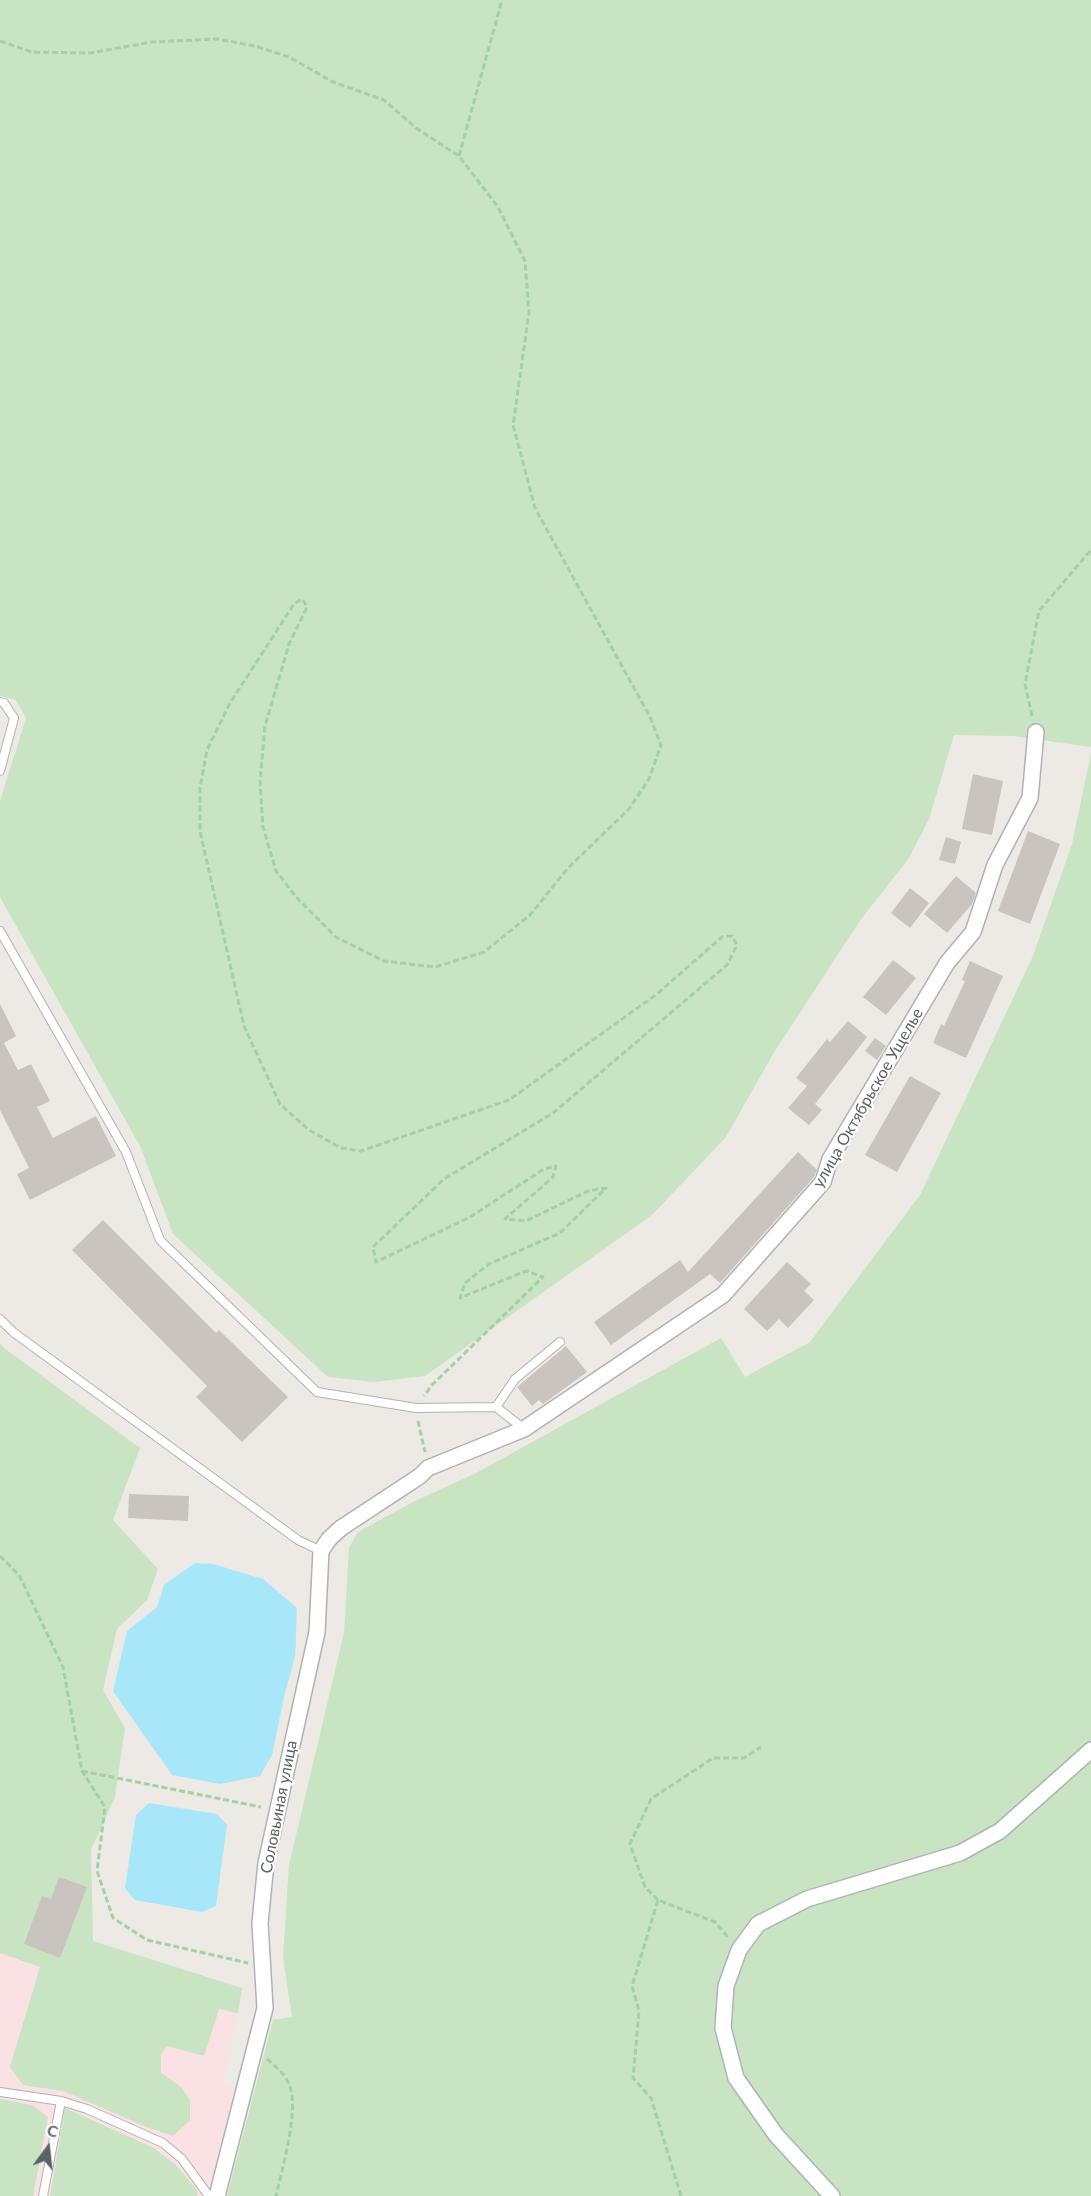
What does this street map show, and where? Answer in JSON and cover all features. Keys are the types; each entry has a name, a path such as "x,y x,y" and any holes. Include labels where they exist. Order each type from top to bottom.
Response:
{"street":[{"name":"улица Октябрьское Ущелье","path":"428,1467 524,1429 723,1295 823,1182 830,1159 947,963 973,932 995,865 1030,798 1036,732"},
{"path":"321,1551 328,1539 341,1528 420,1476 428,1467"},
{"name":"Соловьиная улица","path":"217,2196 265,2008 260,1923 266,1863 317,1632 321,1551"},
{"path":"832,2196 776,2135 736,2078 723,2028 726,1986 739,1950 758,1924 807,1899 960,1853 990,1837 1036,1801 1091,1750"}],"lane":[{"path":"0,702 4,703 14,718 0,771"},
{"path":"0,931 126,1152 160,1240 316,1392 416,1408 496,1407 524,1429"},
{"path":"0,1319 22,1340 298,1540 321,1551"},
{"path":"496,1407 515,1379 560,1342"},
{"path":"0,2092 61,2101 87,2109 163,2143 182,2159 209,2196"},
{"path":"43,2196 61,2101"}],"path":[{"path":"459,156 502,0"},
{"path":"0,41 32,52 90,53 152,42 217,39 255,46 289,57 333,82 384,100 416,128 459,156 498,207 525,261 529,313 513,425 535,508 650,717 661,745 649,779 629,809 568,868 530,915 484,952 435,967 384,961 336,937 296,897 276,872 263,826 260,781 265,726 289,644 307,607 302,599 294,604 230,703 207,750 200,788 200,831 244,1026 280,1104 309,1130 341,1148 361,1151 509,1100 657,994 722,937 732,936 738,945 727,965 553,1113 444,1179 373,1247 376,1262 470,1217 544,1169 556,1166 553,1177 505,1219 526,1221 588,1191 606,1188 560,1233 489,1264 465,1283 460,1298 526,1271 543,1277 432,1386 416,1408 428,1467"},
{"path":"1036,732 1025,684 1039,611 1091,550"},
{"path":"0,1556 19,1575 63,1667 82,1771 105,1807 97,1870 113,1918 147,1940 262,1966"},
{"path":"739,1950 715,1922 658,1900 645,1887 630,1844 651,1799 712,1758 744,1758 761,1747"},
{"path":"82,1771 278,1810"},
{"path":"658,1900 632,1986 639,2011 633,2078 651,2098 681,2196"},
{"path":"255,2047 289,2082 294,2097 286,2154 276,2196"}],"shaded area":[{"path":"0,1953 141,1991 238,2013 223,2083 237,2087 207,2196 0,2196"}],"green space":[{"path":"0,0 1091,0 1091,747 1013,736 954,735 929,819 909,858 859,922 773,1054 726,1137 652,1215 425,1376 373,1382 328,1377 173,1234 140,1146 0,897 0,801 26,718 16,700 0,696"},
{"path":"1091,753 1091,2196 227,2196 273,2020 292,2017 283,1958 289,1865 344,1633 349,1548 358,1532 413,1502 476,1473 721,1338 745,1377 810,1342 920,1195 1033,956 1072,844"},
{"path":"0,1343 140,1448 113,1520 158,1569 147,1600 117,1629 103,1690 125,1728 115,1797 91,1850 93,1941 242,1988 238,2013 219,2009 204,2056 167,2046 161,2054 161,2073 180,2086 190,2100 190,2120 173,2136 63,2091 23,2085 10,2067 40,1967 0,1953"},
{"path":"0,2099 32,2105 48,2117 33,2196 0,2196"},
{"path":"65,2108 152,2147 176,2165 198,2191 197,2196 50,2196"}],"water":[{"path":"195,1563 213,1564 263,1579 297,1608 295,1657 272,1755 260,1776 220,1784 172,1775 113,1691 127,1631 157,1607 164,1585"},
{"path":"149,1803 217,1814 227,1825 216,1906 202,1912 135,1900 125,1888 136,1815"}],"building":[{"path":"973,774 1003,781 992,835 962,829"},
{"path":"1028,831 1060,844 1030,924 998,911"},
{"path":"946,837 961,842 955,864 939,860"},
{"path":"956,876 976,893 972,904 947,933 924,914"},
{"path":"910,888 929,903 910,928 891,913"},
{"path":"893,960 916,978 886,1015 863,997"},
{"path":"970,961 1003,976 966,1058 933,1043 941,1024 944,1026 965,981 962,980"},
{"path":"0,1004 16,1036 4,1043 18,1070 31,1064 50,1101 37,1107 53,1138 96,1116 116,1156 30,1200 17,1174 29,1168 0,1110"},
{"path":"848,1021 867,1037 815,1104 822,1110 809,1125 788,1108 807,1086 796,1078 827,1039 830,1042"},
{"path":"875,1038 886,1046 877,1060 865,1051"},
{"path":"910,1076 941,1093 897,1172 865,1155"},
{"path":"798,1152 817,1170 814,1177 720,1283 710,1274 611,1345 594,1322 680,1260 688,1272"},
{"path":"103,1220 216,1333 219,1330 288,1397 242,1442 196,1397 207,1386 72,1250"},
{"path":"787,1262 811,1284 804,1291 814,1300 788,1328 779,1319 767,1331 744,1309"},
{"path":"566,1346 587,1372 543,1404 539,1400 532,1406 517,1387"},
{"path":"129,1494 189,1496 188,1521 128,1518"},
{"path":"59,1877 87,1887 60,1958 24,1944 42,1896 51,1899"}]}
